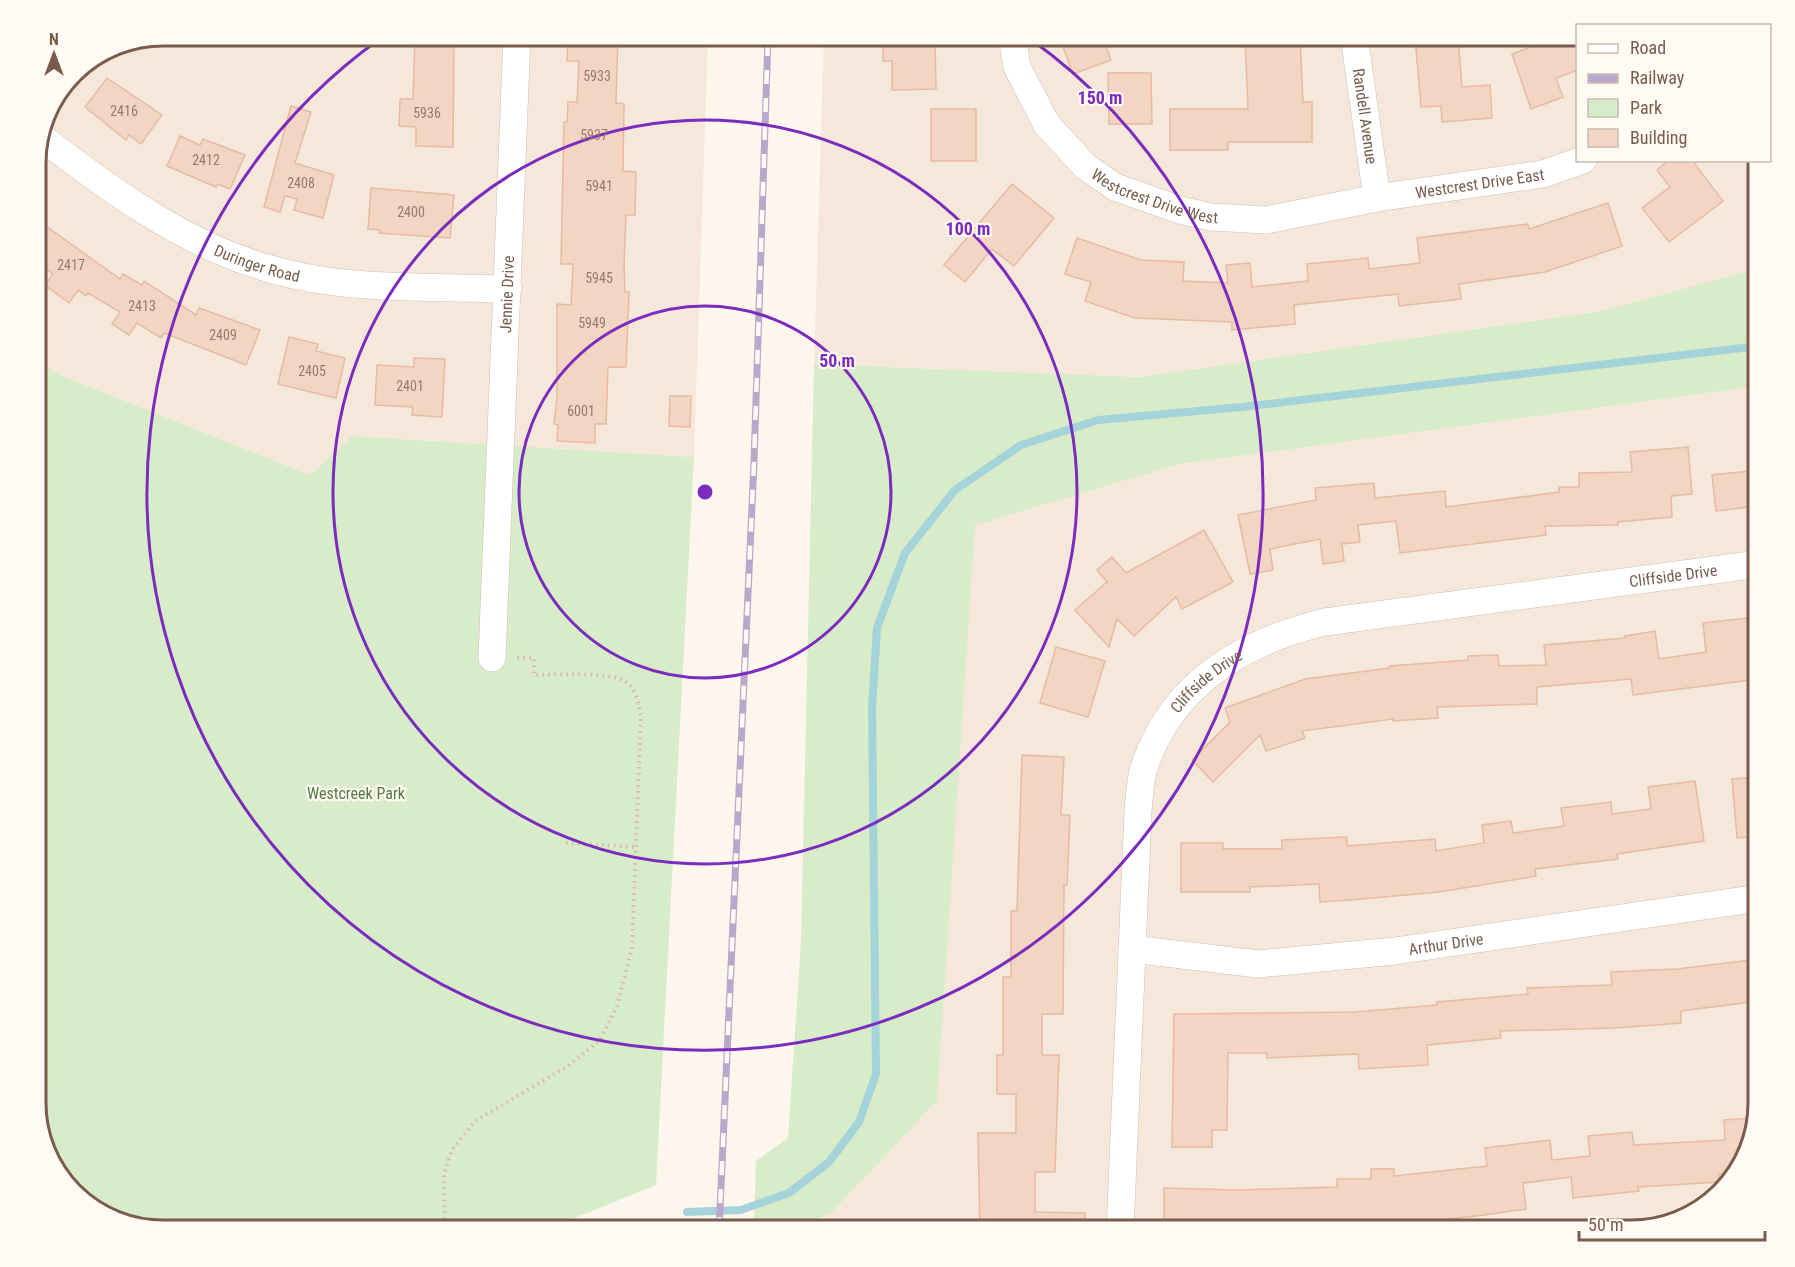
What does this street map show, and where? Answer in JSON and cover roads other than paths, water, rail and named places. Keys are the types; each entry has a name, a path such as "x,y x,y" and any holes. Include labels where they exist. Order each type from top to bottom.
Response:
{"street":[{"name":"Jennie Drive","path":"492,658 517,46"},
{"name":"Westcrest Drive West","path":"1014,46 1017,67 1047,125 1086,167 1115,186 1180,210 1211,217 1266,220 1377,198"},
{"name":"Randell Avenue","path":"1355,46 1377,198"},
{"name":"Duringer Road","path":"49,143 86,171 183,234 251,264 353,284 508,289"},
{"name":"Westcrest Drive East","path":"1377,198 1543,174 1577,162"},
{"name":"Cliffside Drive","path":"1120,1220 1138,812 1143,773 1152,747 1168,720 1198,683 1231,657 1284,632 1325,622 1748,565"},
{"name":"Arthur Drive","path":"1132,949 1258,964 1395,951 1748,900"}],"waterway":[{"path":"687,1212 741,1210 789,1193 829,1162 859,1122 876,1074 872,708 877,628 905,553 955,490 1021,445 1098,420 1242,407 1748,347"}],"railway":[{"path":"720,1220 754,462 768,46"}],"park label":[{"name":"Westcreek Park","path":"356,793"}]}
